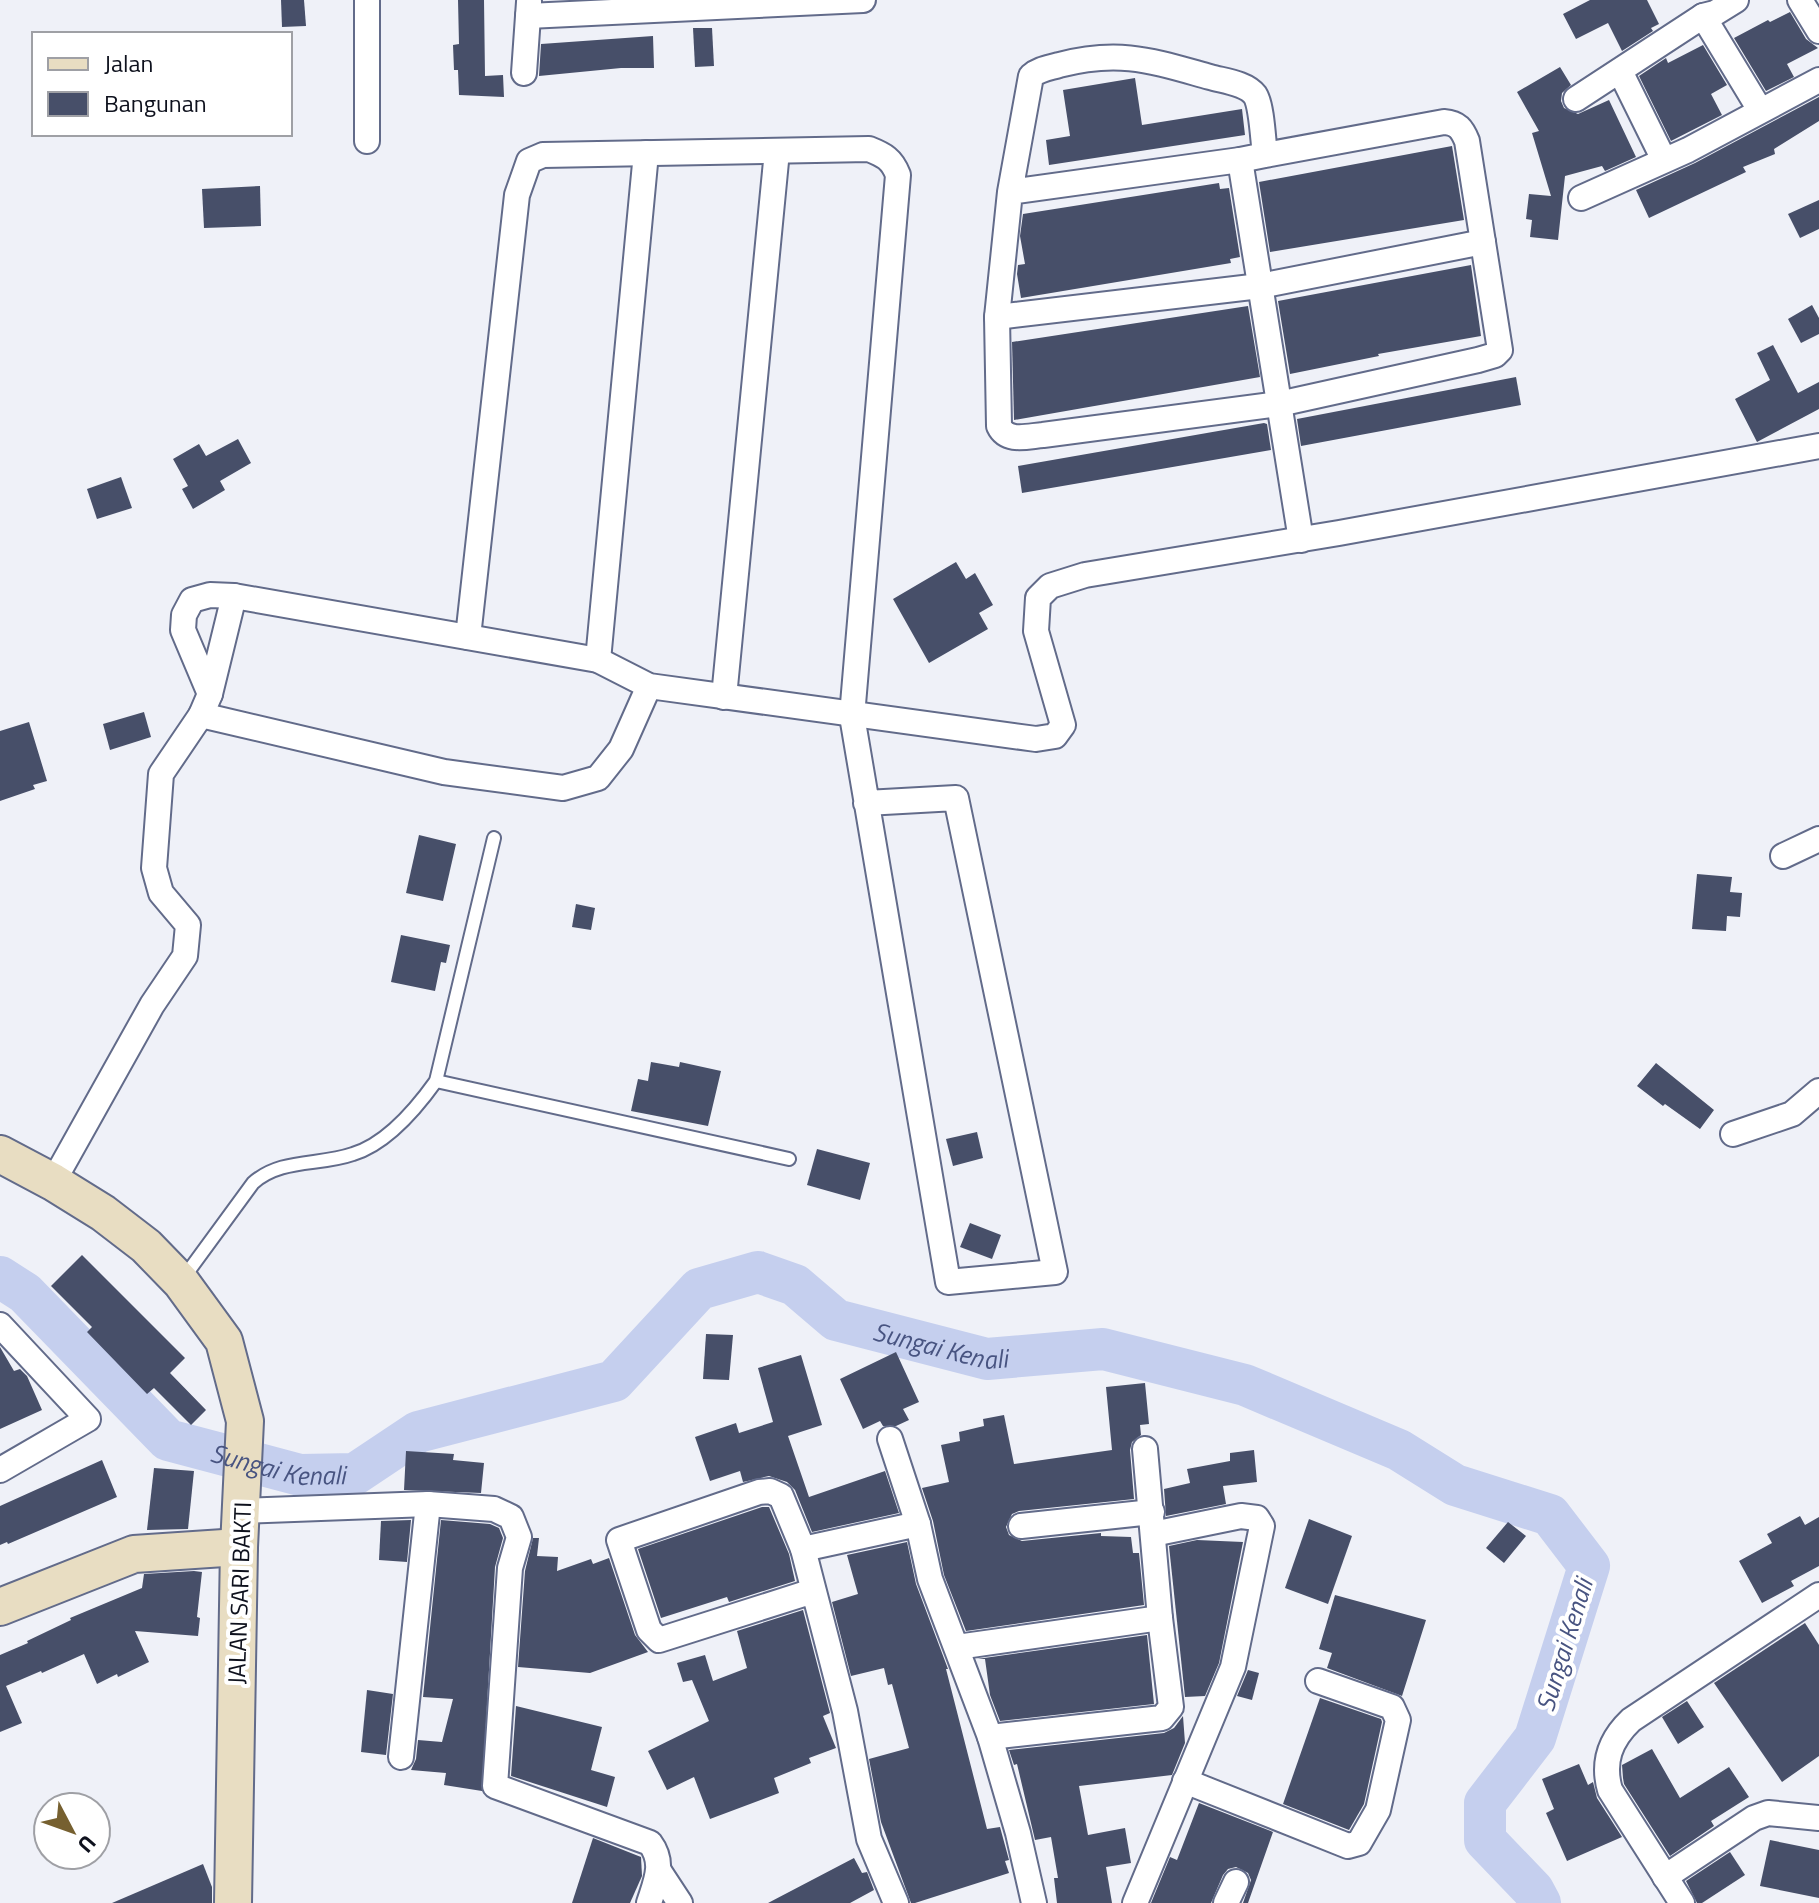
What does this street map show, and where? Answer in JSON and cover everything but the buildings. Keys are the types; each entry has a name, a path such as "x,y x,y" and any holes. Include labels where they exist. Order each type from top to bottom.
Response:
{"main road":[{"name":"JALAN SARI BAKTI","path":"0,1154 103,1213 146,1246 181,1282 224,1341 245,1421 239,1547 233,1903"},
{"path":"0,1607 134,1554 239,1547"}],"street":[{"path":"367,0 367,141"},
{"path":"524,73 529,8 863,0"},
{"path":"1576,99 1710,9 1736,0"},
{"path":"1800,0 1819,31"},
{"path":"1710,9 1760,110"},
{"path":"1010,192 1240,160 1454,122 1467,141 1500,350 1495,355 1279,404 1043,435 1006,436 999,426 997,317 1010,192 1031,76 1036,71 1071,62 1136,57 1249,89 1257,98 1265,155"},
{"path":"1620,71 1664,160"},
{"path":"1581,198 1664,160 1819,80"},
{"path":"468,637 517,195 529,161 543,155 869,149 885,155 894,163 898,175 852,716 866,803 948,1282 1055,1272 956,798 866,803"},
{"path":"724,697 777,151"},
{"path":"598,660 646,153"},
{"path":"1240,160 1301,540"},
{"path":"997,317 1260,286 1483,242"},
{"path":"205,704 183,630 184,615 192,600 210,595 234,596 598,660 649,686 1036,739 1055,736 1063,725 1036,631 1038,598 1050,586 1085,575 1301,540 1819,446"},
{"path":"53,1182 152,1005 185,956 188,925 161,893 154,868 161,774 205,704 234,596"},
{"path":"205,704 444,772 563,788 598,778 621,749 649,686"},
{"path":"1783,856 1819,839"},
{"path":"1733,1134 1792,1114 1819,1091"},
{"path":"0,1325 88,1419 0,1470"},
{"path":"890,1439 918,1524 930,1579 990,1737 1018,1833 1034,1903"},
{"path":"990,1737 1162,1718 1171,1707 1145,1449"},
{"path":"813,1591 659,1640 649,1630 619,1540 759,1492 770,1491 781,1496 803,1549 845,1711 869,1839 896,1903"},
{"path":"242,1499 428,1504 494,1509 511,1517 519,1537 510,1568 495,1786 643,1839 654,1847 659,1858 659,1871 649,1903"},
{"path":"401,1757 428,1504"},
{"path":"1021,1526 1153,1523 1241,1516 1257,1518 1262,1526 1233,1667 1135,1903"},
{"path":"803,1549 918,1524"},
{"path":"1682,1903 1610,1790 1605,1773 1608,1753 1618,1733 1631,1720 1819,1595"},
{"path":"957,1647 1160,1618"},
{"path":"1185,1781 1348,1846 1359,1843 1378,1810 1398,1720 1392,1707 1318,1681"},
{"path":"1665,1877 1754,1818 1768,1813 1819,1818"},
{"path":"659,1871 680,1903"}],"lane":[{"path":"181,1282 253,1183 264,1173 276,1168 352,1155 372,1146 424,1097 436,1081 494,838"},
{"path":"436,1081 789,1159"}],"waterway":[{"name":"Sungai Kenali","path":"0,1277 25,1293 168,1440 300,1475 355,1474 418,1432 614,1381 699,1289 758,1272 795,1285 836,1320 987,1359 1103,1349 1245,1385 1399,1450 1455,1485 1550,1515 1589,1566 1535,1738 1485,1803 1485,1840 1533,1890 1540,1903"}]}
